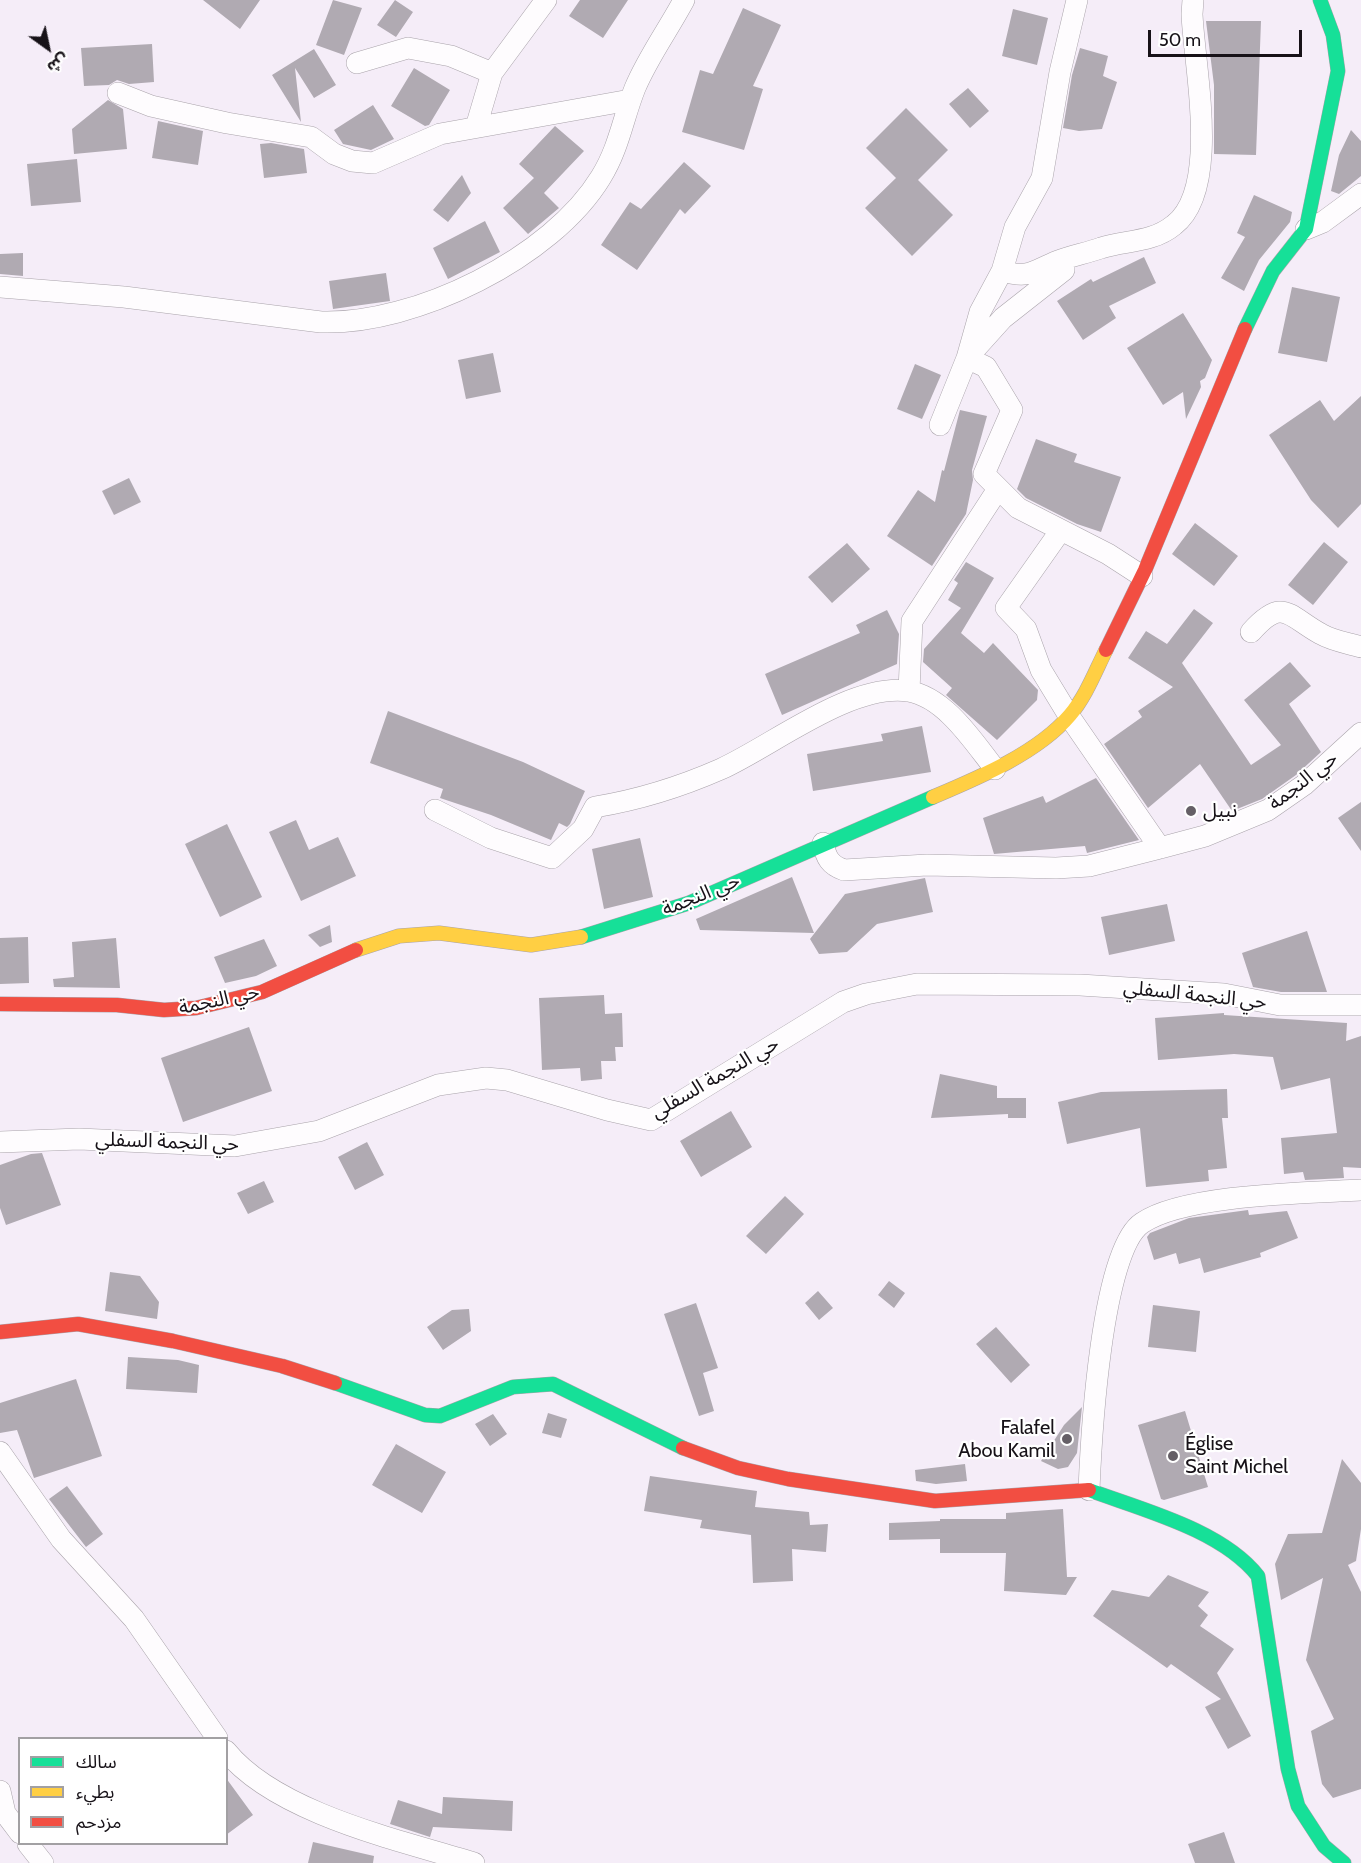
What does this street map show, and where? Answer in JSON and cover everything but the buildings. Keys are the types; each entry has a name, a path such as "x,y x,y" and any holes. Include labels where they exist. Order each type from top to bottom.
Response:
{"street":[{"path":"476,126 492,73 546,0"},
{"path":"0,287 124,297 321,322 347,323 396,314 459,289 537,246 555,232 588,197 601,178 620,138 630,100 655,49 684,0"},
{"path":"940,425 967,358 980,312 1002,271 1015,227 1042,178 1060,72 1077,0"},
{"path":"1002,271 1025,276 1059,261 1110,246 1144,240 1176,224 1189,205 1202,163 1202,128 1193,50 1193,0"},
{"path":"823,843 995,769 1035,744 1069,716 1084,695 1142,576 1234,352 1273,271 1306,229 1338,71 1338,52 1330,22 1320,0"},
{"path":"357,63 408,48 451,56 492,73"},
{"path":"118,93 151,106 216,121 311,137 334,154 352,161 373,163 440,134 630,100"},
{"path":"1306,229 1323,222 1361,194"},
{"path":"967,358 1003,318 1084,255"},
{"path":"967,358 986,367 1012,410 984,474 1018,508 1108,554 1142,576"},
{"path":"909,692 912,621 998,489"},
{"path":"1061,530 1006,608 1026,629 1041,670 1069,716 1160,849"},
{"path":"1251,632 1265,616 1283,611 1297,616 1319,633 1361,647"},
{"path":"435,810 491,838 552,858 583,829 595,807 636,800 720,769 790,728 848,703 888,691 909,692 927,698 946,712 995,769"},
{"name":"حي النجمة","path":"0,1004 117,1005 164,1010 196,1008 262,992 366,946 399,936 439,933 531,945 559,943 689,903 823,843 827,859 835,867 855,871 927,865 1056,868 1089,866 1205,836 1268,810 1304,785 1361,733"},
{"name":"حي النجمة السفلي","path":"0,1142 79,1138 235,1146 319,1131 438,1084 486,1078 507,1080 607,1110 651,1120 843,1002 866,994 917,984 1080,985 1224,994 1280,1005 1361,1005"},
{"path":"1089,1490 1092,1404 1104,1326 1125,1248 1135,1229 1151,1218 1170,1211 1233,1199 1361,1190"},
{"path":"0,1332 78,1324 173,1341 282,1366 425,1415 440,1416 513,1387 553,1384 666,1442 738,1468 788,1479 935,1502 1089,1490 1197,1531 1247,1562 1258,1576 1287,1759 1298,1806 1324,1846 1344,1863"},
{"path":"0,1452 61,1539 134,1619 216,1737"},
{"path":"228,1752 248,1774 291,1801 378,1833 474,1863"},
{"path":"0,1791 5,1813 18,1830"},
{"path":"29,1845 43,1863"}],"traffic: fast":[{"path":"1245,329 1273,271 1306,229 1338,71 1333,35 1320,0"},
{"path":"581,937 689,903 933,797"},
{"path":"335,1383 425,1415 440,1416 513,1387 553,1384 683,1448"},
{"path":"1089,1490 1157,1514 1203,1534 1243,1560 1258,1576 1288,1769 1298,1806 1324,1846 1344,1863"}],"traffic: slow":[{"path":"933,797 1006,763 1057,729 1081,700 1106,650"},
{"path":"356,950 399,936 439,933 531,945 581,937"}],"traffic: jam":[{"path":"1106,650 1145,570 1245,329"},
{"path":"0,1004 117,1005 164,1010 196,1008 262,992 356,950"},
{"path":"0,1332 78,1324 173,1341 282,1366 335,1383"},
{"path":"683,1448 738,1468 788,1479 935,1501 1089,1490"}],"place":[{"name":"نبيل","path":"1191,811"},
{"name":"Falafel Abou Kamil","path":"1067,1439"},
{"name":"Église Saint Michel","path":"1173,1456"}]}
